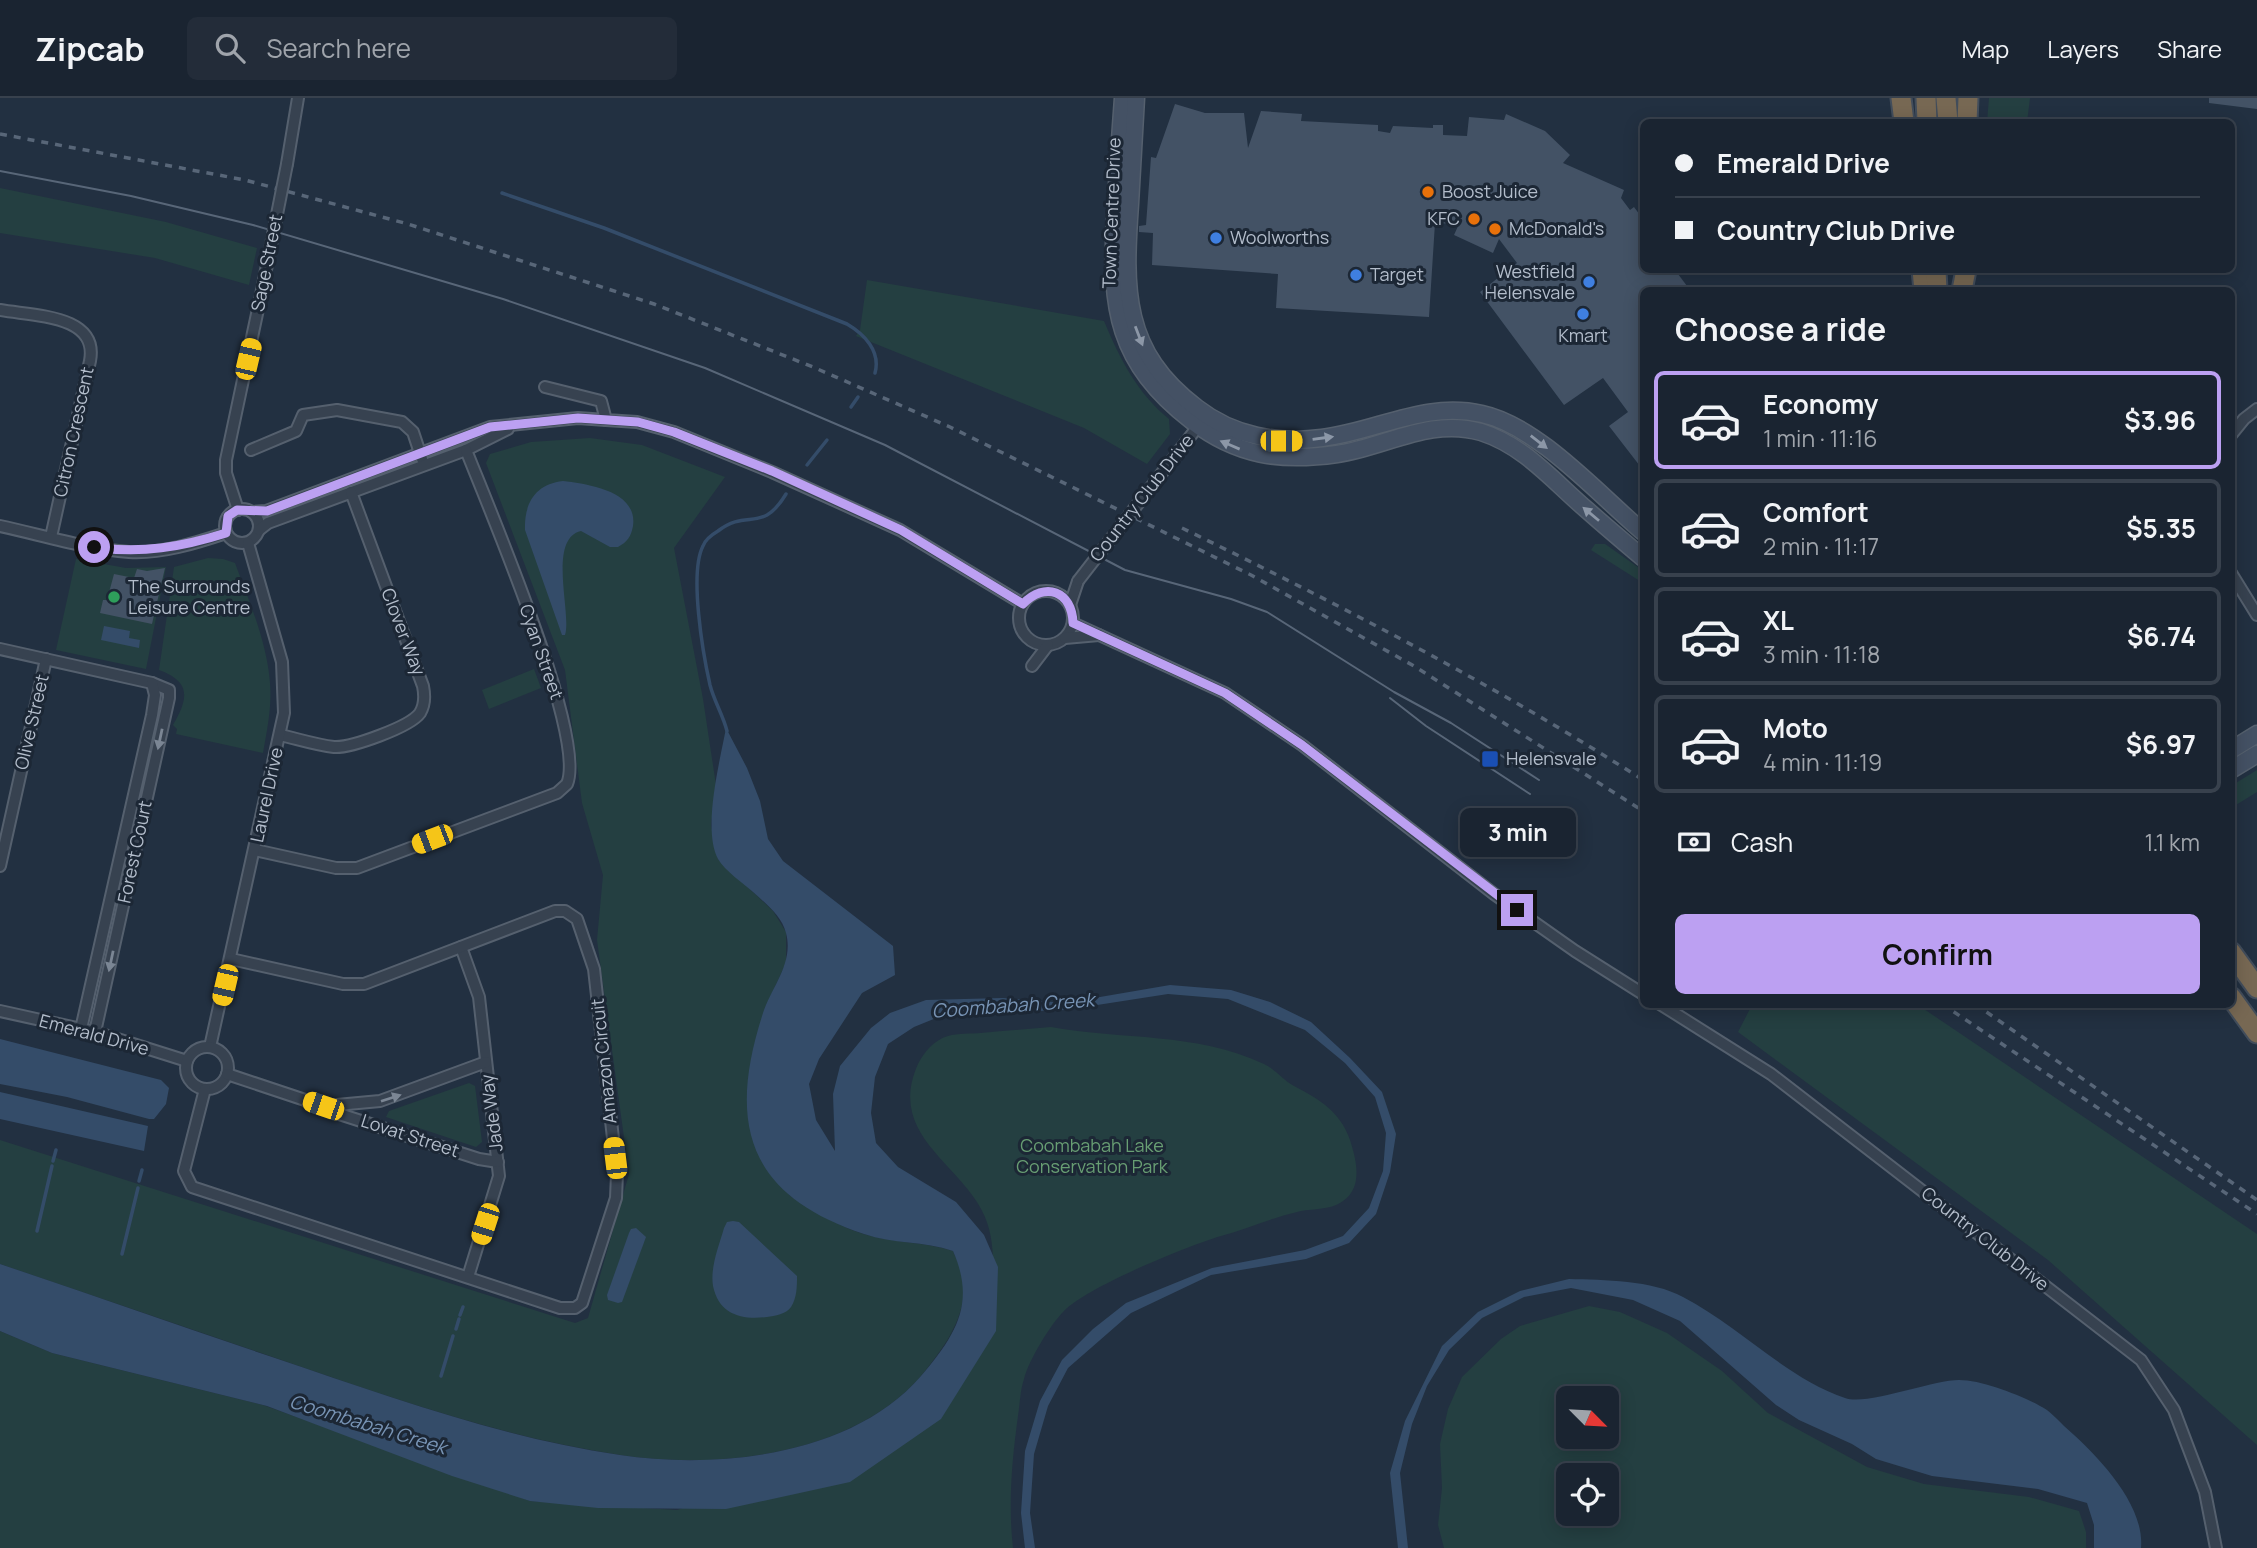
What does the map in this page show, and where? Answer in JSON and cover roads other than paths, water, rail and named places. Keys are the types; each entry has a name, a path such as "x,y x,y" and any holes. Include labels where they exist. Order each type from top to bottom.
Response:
{"highway":[{"path":"1901,98 1904,119"},
{"path":"1926,98 1927,119"},
{"path":"1946,98 1948,119"},
{"path":"1967,119 1969,98"},
{"path":"2235,958 2257,989"},
{"path":"2235,1003 2257,1033"}],"street":[{"name":"Sage Street","path":"237,510 227,478 226,460 261,295 298,98"},
{"name":"Town Centre Drive","path":"1123,98 1112,278 1119,320 1130,350 1148,378 1169,402 1203,421 1281,441 1333,436 1430,411 1458,410 1485,414 1509,423 1531,436 1640,529"},
{"path":"1121,127 1126,121 1128,98"},
{"name":"Town Centre Drive","path":"1136,98 1126,268 1128,300 1142,343 1155,366 1203,421 1229,446 1254,453 1286,457 1337,454 1424,430 1465,428 1496,438 1536,462 1586,510 1640,555"},
{"name":"Citron Crescent","path":"0,310 74,324 85,333 91,345 90,361 51,537"},
{"path":"545,387 601,401 606,420"},
{"path":"2235,430 2244,418 2257,409"},
{"path":"251,450 296,431 303,415 337,410 402,422 412,432 425,465"},
{"path":"2235,430 2257,417"},
{"path":"226,533 228,516 237,510 267,511 490,427 578,418 638,422 674,432 772,471 901,530 1023,604"},
{"name":"Country Club Drive","path":"1061,595 1078,581 1203,421"},
{"path":"226,533 238,543 248,543 268,523 466,450 506,429 528,423"},
{"name":"Cyan Street","path":"255,850 336,868 357,868 557,793 567,784 569,767 557,691 466,450"},
{"name":"Clover Way","path":"280,736 334,747 352,745 409,721 418,715 423,706 424,686 351,492"},
{"path":"252,512 258,519 259,530"},
{"path":"0,526 130,552 171,547 226,533"},
{"name":"Laurel Drive","path":"209,1048 280,736 285,695 282,662 248,543"},
{"path":"2235,579 2257,615"},
{"name":"Country Club Drive","path":"1073,623 1070,605 1078,581"},
{"path":"1048,645 1035,643 1025,636 1020,625 1023,604 1031,596 1044,591 1061,595 1070,605"},
{"path":"1065,638 1073,623 1236,700 1302,745 1494,894 1575,951 1640,992"},
{"path":"1035,643 1032,666 1048,645 1065,638 1102,635"},
{"path":"0,649 152,683"},
{"name":"Olive Street","path":"0,866 46,659"},
{"name":"Forest Court","path":"81,1029 152,715 155,695 152,683"},
{"name":"Forest Court","path":"95,1032 169,698 169,690 152,683"},
{"path":"2235,748 2257,734"},
{"path":"2235,768 2257,754"},
{"name":"Amazon Circuit","path":"205,1089 184,1171 192,1187 560,1308 575,1308 586,1296 616,1198 617,1174 594,969 577,919 569,913 555,911 372,981 353,985 231,960"},
{"name":"Jade Way","path":"461,947 478,991 498,1162 497,1188 468,1277"},
{"name":"Country Club Drive","path":"1666,1008 1771,1074 2141,1360 2174,1410 2205,1492 2216,1548"},
{"name":"Emerald Drive","path":"0,1011 95,1032 187,1061"},
{"path":"209,1048 222,1054 228,1066 227,1074 219,1086 205,1089 190,1082 187,1061 199,1049 209,1048"},
{"name":"Lovat Street","path":"323,1106 380,1101 486,1062"},
{"name":"Lovat Street","path":"227,1074 323,1106 333,1112 498,1162"}],"water":[{"path":"563,481 597,487 620,497 628,505 633,526 628,539 618,547 610,547 581,531 571,537 565,548 563,562 565,635 562,635 525,530 527,512 533,497 545,486"},
{"path":"104,626 130,631 129,638 140,640 139,648 101,640"},
{"name":"Coombabah Creek","path":"726,728 747,768 760,801 768,839 783,861 893,946 895,975 862,993 819,1059 809,1084 816,1120 835,1151 833,1094 840,1066 871,1028 890,1013 926,1000 1003,998 1065,1003 1170,985 1231,990 1270,1002 1311,1022 1382,1092 1396,1134 1390,1172 1376,1214 1349,1243 1306,1259 1211,1275 1131,1313 1068,1368 1048,1406 1034,1454 1030,1513 1035,1548 1025,1548 1021,1513 1025,1451 1040,1401 1062,1360 1093,1329 1126,1303 1212,1268 1305,1250 1343,1236 1369,1208 1383,1171 1386,1133 1375,1097 1345,1063 1305,1030 1228,999 1168,994 1065,1010 946,1014 914,1027 888,1044 875,1077 871,1113 876,1143 898,1167 956,1202 984,1235 998,1267 996,1331 941,1419 850,1482 726,1509 598,1508 530,1501 452,1476 267,1406 52,1353 0,1331 0,1264 360,1387 489,1427 576,1448 659,1459 699,1460 782,1451 822,1440 859,1424 893,1403 921,1376 953,1332 962,1303 960,1270 953,1251 875,1237 825,1218 794,1199 771,1176 756,1151 748,1121 747,1089 752,1053 763,1013 785,964 788,944 784,927 777,915 725,868 718,859 714,846 712,813"},
{"path":"0,1039 161,1080 169,1088 166,1104 154,1119 149,1119 67,1097 0,1084"},
{"path":"0,1092 148,1126 144,1151 0,1119"},
{"path":"727,1222 739,1222 797,1276 794,1300 786,1311 770,1317 749,1318 733,1314 720,1304 713,1286 714,1264 724,1228"},
{"path":"636,1228 646,1237 622,1302 608,1300 607,1295 629,1233"},
{"path":"1569,1279 1627,1282 1671,1291 1724,1322 1803,1378 1845,1398 1868,1399 1959,1380 1989,1385 2032,1402 2053,1415 2090,1450 2116,1480 2135,1514 2141,1548 2094,1548 2094,1525 2087,1503 2038,1489 1932,1476 1876,1459 1852,1444 1799,1420 1776,1405 1680,1321 1633,1300 1571,1288 1524,1297 1482,1318 1449,1350 1427,1386 1412,1424 1400,1473 1408,1548 1398,1548 1390,1473 1405,1421 1442,1346 1478,1312 1520,1291"}],"waterway":[{"path":"502,193 604,228 847,324 870,344 876,357 875,373"},
{"path":"851,407 858,397"},
{"path":"807,465 827,440"},
{"path":"727,731 712,691 704,654 697,594 699,558 707,539 729,524 762,517 777,506 786,494"},
{"path":"53,1161 56,1150"},
{"path":"37,1231 52,1166"},
{"path":"139,1181 142,1170"},
{"path":"122,1254 138,1188"},
{"path":"460,1315 463,1307"},
{"path":"456,1329 459,1319"},
{"path":"441,1376 453,1336"}],"tram line":[{"path":"0,171 131,196 253,225 503,299 705,368 885,445 1125,570 1231,599 1267,612 1394,692 1451,723 1539,780"},
{"path":"1390,698 1426,726 1530,794"}],"railway":[{"path":"0,134 245,180 408,224 654,304 813,367 950,427 1251,575 1414,666 1640,809"},
{"path":"1182,528 1416,647 1531,711 1640,778"},
{"path":"1948,1008 2257,1214"},
{"path":"1981,1008 2257,1200"}],"place":[{"name":"Boost Juice","path":"1428,192"},
{"name":"KFC","path":"1474,219"},
{"name":"McDonald's","path":"1495,229"},
{"name":"Woolworths","path":"1216,238"},
{"name":"Target","path":"1356,275"},
{"name":"Westfield Helensvale","path":"1589,282"},
{"name":"Kmart","path":"1583,314"},
{"name":"The Surrounds Leisure Centre","path":"114,597"},
{"name":"Helensvale","path":"1490,759"}],"park label":[{"name":"Coombabah Lake Conservation Park","path":"1092,1156"}]}
